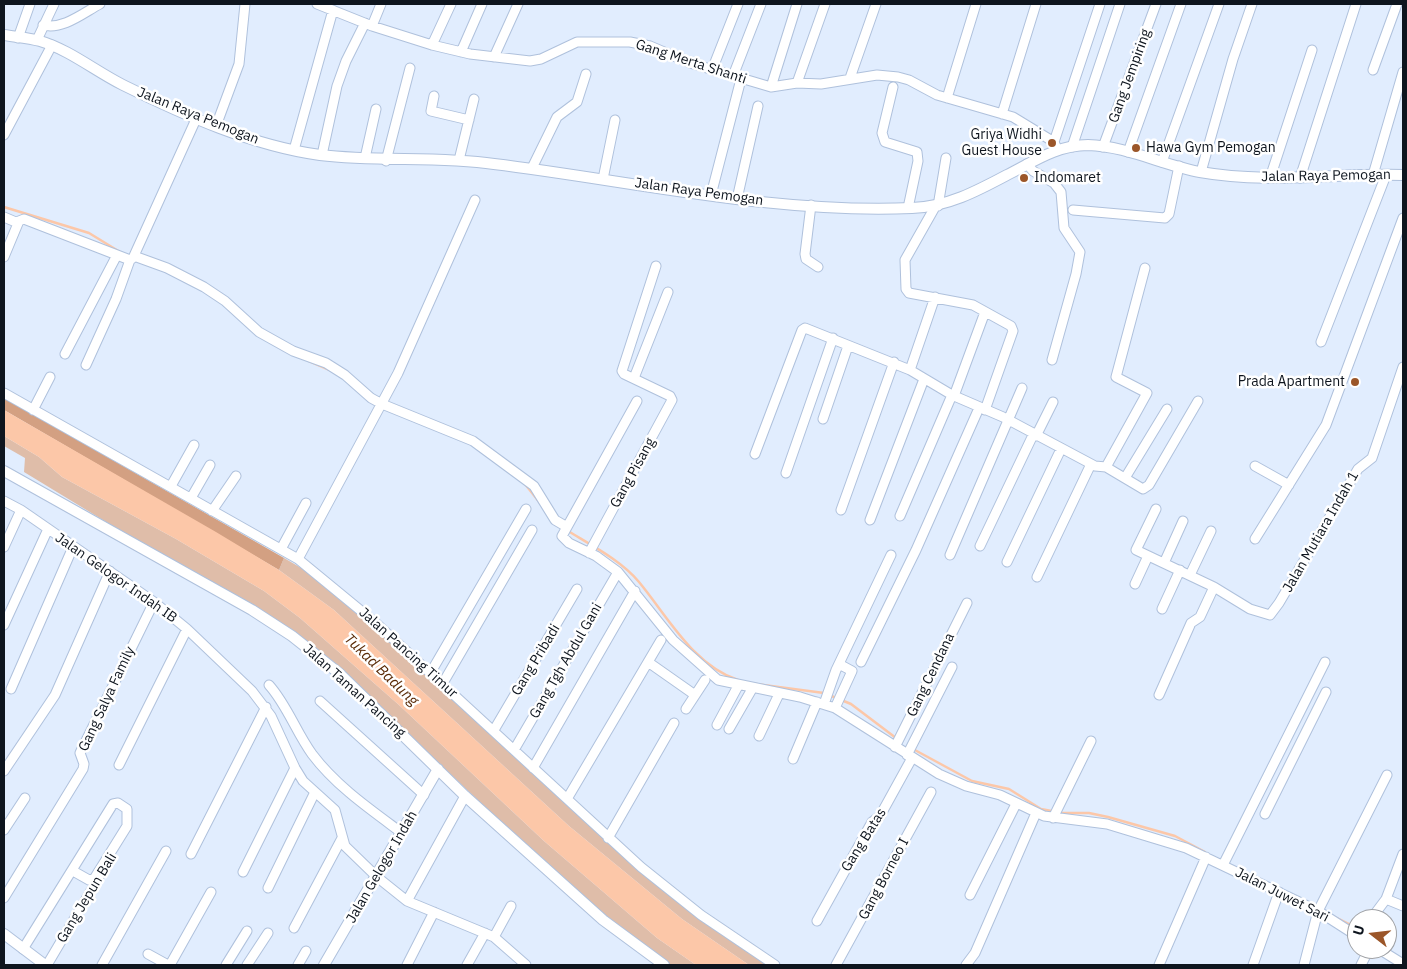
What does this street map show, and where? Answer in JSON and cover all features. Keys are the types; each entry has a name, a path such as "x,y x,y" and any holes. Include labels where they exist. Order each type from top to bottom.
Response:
{"street":[{"path":"18,38 30,4"},
{"path":"40,32 54,4"},
{"path":"40,32 61,24 100,4"},
{"path":"216,126 239,64 245,4"},
{"name":"Gang Merta Shanti","path":"317,4 332,14 366,27 432,46 494,57 530,61 542,59 577,42 630,42 650,46 676,58 738,81 771,87 798,83 821,84 877,75 898,77 947,98 1024,122 1056,146"},
{"path":"322,155 336,86 346,61 380,4"},
{"path":"432,46 451,4"},
{"path":"461,52 482,4"},
{"path":"494,57 518,4"},
{"path":"712,70 738,4"},
{"path":"711,195 738,81 760,4"},
{"path":"771,87 797,4"},
{"path":"798,83 825,4"},
{"path":"850,78 876,4"},
{"path":"947,98 976,4"},
{"path":"1002,114 1036,4"},
{"path":"1056,146 1100,4"},
{"path":"1072,147 1120,4"},
{"name":"Gang Jempiring","path":"1103,147 1156,4"},
{"path":"1128,152 1181,4"},
{"path":"1162,162 1219,4"},
{"path":"1201,172 1233,59 1252,4"},
{"path":"1300,178 1356,4"},
{"path":"1373,70 1397,4"},
{"path":"294,150 332,14"},
{"name":"Jalan Raya Pemogan","path":"4,35 18,38 40,32 52,45 119,83 216,126 256,141 294,150 322,155 386,160 459,160 532,168 737,199 811,205 936,207 968,194 1027,164 1056,146 1103,147 1201,172 1270,178 1403,175"},
{"path":"4,135 52,45"},
{"path":"1270,178 1312,50"},
{"path":"386,160 410,68"},
{"path":"1373,175 1403,72"},
{"path":"532,168 557,116 578,102 586,74"},
{"path":"893,87 882,133 885,142 917,152 918,161 908,208"},
{"path":"434,96 430,111 468,120"},
{"path":"459,160 474,99"},
{"path":"737,199 758,106"},
{"path":"365,158 376,109"},
{"path":"86,365 196,116"},
{"path":"603,179 616,120"},
{"path":"861,662 982,409 1013,330 1009,324 973,305 907,291 905,260 936,207 946,158"},
{"path":"1027,164 1033,171 1054,183 1061,192 1064,228 1080,252 1076,274 1052,360"},
{"path":"1073,210 1164,218 1169,214 1180,166"},
{"path":"1321,342 1386,175"},
{"path":"298,559 380,406 476,200"},
{"path":"811,205 805,254 806,260 818,267"},
{"name":"Jalan Juwet Sari","path":"4,217 18,223 21,220 26,220 117,255 167,268 204,287 225,301 259,332 293,351 326,363 345,375 380,406 473,441 534,486 555,520 565,530 563,539 569,543 591,549 618,572 673,640 712,676 738,686 838,703 898,742 910,753 957,782 1000,795 1036,813 1106,824 1186,848 1224,863 1279,892 1319,909 1347,928"},
{"path":"1255,539 1326,425 1403,218"},
{"path":"4,257 18,223"},
{"path":"65,354 117,255"},
{"path":"656,266 621,366 624,374 634,378 668,292"},
{"path":"1106,467 1147,392 1116,377 1145,268"},
{"path":"910,370 935,297"},
{"path":"900,516 953,396 985,312"},
{"path":"755,454 802,330 805,328 894,362 953,396 1008,420 1099,468 1106,467 1143,489 1149,485 1198,401"},
{"path":"786,473 833,338"},
{"path":"823,419 848,346"},
{"path":"840,510 894,362"},
{"name":"Jalan Mutiara Indah 1","path":"1214,587 1250,609 1270,615 1279,603 1357,470 1372,458 1403,367"},
{"path":"33,410 50,377"},
{"name":"Gang Pisang","path":"591,549 672,400 670,396 634,378"},
{"path":"870,520 924,379"},
{"path":"950,555 1022,388"},
{"name":"Jalan Pancing Timur","path":"4,393 172,486 212,511 298,559 340,592 431,672 608,838 701,915 775,965"},
{"path":"565,530 637,401"},
{"path":"980,546 1034,435 1053,402"},
{"path":"1126,478 1167,409"},
{"path":"172,486 194,445"},
{"path":"1007,562 1061,449"},
{"path":"1037,577 1091,464"},
{"path":"191,498 210,465"},
{"path":"1255,466 1289,485"},
{"name":"Jalan Taman Pancing","path":"4,471 252,610 292,636 340,674 465,796 603,920 664,965"},
{"path":"212,511 236,476"},
{"name":"Jalan Gelogor Indah IB","path":"4,501 22,510 72,547 110,570 154,602 187,629 252,691 266,708 295,768 315,792 334,810 342,838 352,854 377,877 407,900 494,938 526,965"},
{"path":"282,549 306,503"},
{"path":"431,672 526,509"},
{"path":"4,547 22,510"},
{"path":"1156,510 1136,550 1214,587 1200,617 1191,623 1158,695"},
{"path":"1164,563 1184,521"},
{"path":"4,625 48,529"},
{"path":"443,683 532,530"},
{"path":"1190,575 1211,532"},
{"path":"11,689 72,547"},
{"path":"793,758 823,700 891,555"},
{"path":"1135,584 1148,556"},
{"path":"4,771 49,707 110,570"},
{"path":"1162,609 1180,570"},
{"name":"Gang Tgh Abdul Gani","path":"514,750 618,572"},
{"name":"Gang Pribadi","path":"494,730 577,590"},
{"path":"532,768 635,591"},
{"name":"Gang Salya Family","path":"4,898 83,769 84,764 80,754 154,602"},
{"name":"Gang Cendana","path":"898,742 967,603"},
{"path":"119,765 187,629"},
{"path":"567,800 661,640"},
{"path":"648,662 695,695"},
{"path":"1224,863 1325,662"},
{"path":"838,703 852,671 839,664"},
{"name":"Gang Batas","path":"816,921 872,822 880,816 952,667"},
{"path":"686,710 705,680"},
{"path":"269,685 281,698 289,716 313,755 327,771 364,805 402,834"},
{"path":"716,725 738,686"},
{"path":"729,729 752,689"},
{"path":"1265,814 1326,692"},
{"path":"759,736 779,694"},
{"path":"320,701 424,795"},
{"path":"191,854 266,708"},
{"path":"608,838 674,723"},
{"path":"1054,815 1091,741"},
{"path":"243,872 295,768"},
{"name":"Jalan Gelogor Indah","path":"324,965 377,877 438,769"},
{"path":"1304,965 1319,909 1387,775"},
{"path":"1263,784 1276,791"},
{"path":"268,888 315,792"},
{"name":"Gang Borneo I","path":"836,965 931,792"},
{"path":"407,900 465,796"},
{"path":"4,830 24,798"},
{"path":"23,949 113,804 118,802 127,809 127,826 94,879 89,880 73,870"},
{"path":"970,895 1016,804"},
{"path":"966,965 975,953 1036,813"},
{"name":"Gang Jepun Bali","path":"46,965 128,831"},
{"path":"294,928 342,838"},
{"path":"102,965 166,851"},
{"path":"1378,909 1386,899 1403,854"},
{"path":"1159,965 1206,857"},
{"path":"148,954 169,965 211,892"},
{"path":"1253,965 1279,892"},
{"path":"1386,899 1403,906"},
{"path":"494,938 511,906"},
{"path":"407,965 434,912"},
{"path":"226,965 247,931"},
{"path":"247,965 268,933"},
{"path":"467,965 484,933"},
{"path":"4,934 46,965"},
{"path":"298,965 306,950"}],"shaded area":[{"path":"4,398 284,558 279,570 4,410"},
{"path":"4,436 39,457 62,477 176,539 264,591 300,618 399,705 544,841 657,938 696,965 669,965 620,928 519,839 356,685 261,610 144,545 24,472 25,458 4,446"},
{"path":"284,558 308,572 394,643 637,870 769,965 749,965 682,919 569,826 334,610 279,570"}],"water":[{"name":"Tukad Badung","path":"4,410 279,570 334,610 569,826 682,919 749,965 696,965 657,938 544,841 399,705 300,618 264,591 176,539 62,477 39,457 4,436"}],"waterway":[{"path":"4,207 89,233 120,252"},
{"path":"309,361 332,371"},
{"path":"525,484 540,503"},
{"path":"568,531 606,554 632,574 695,652 722,673 738,680"},
{"path":"756,684 824,693"},
{"path":"829,695 851,704 896,738"},
{"path":"913,749 972,781 1009,789 1041,809 1062,813 1089,813 1108,817 1175,836 1205,852"},
{"path":"1333,916 1347,923"}],"place":[{"name":"Griya Widhi Guest House","path":"1052,143"},
{"name":"Hawa Gym Pemogan","path":"1136,148"},
{"name":"Indomaret","path":"1024,178"},
{"name":"Prada Apartment","path":"1355,382"}]}
